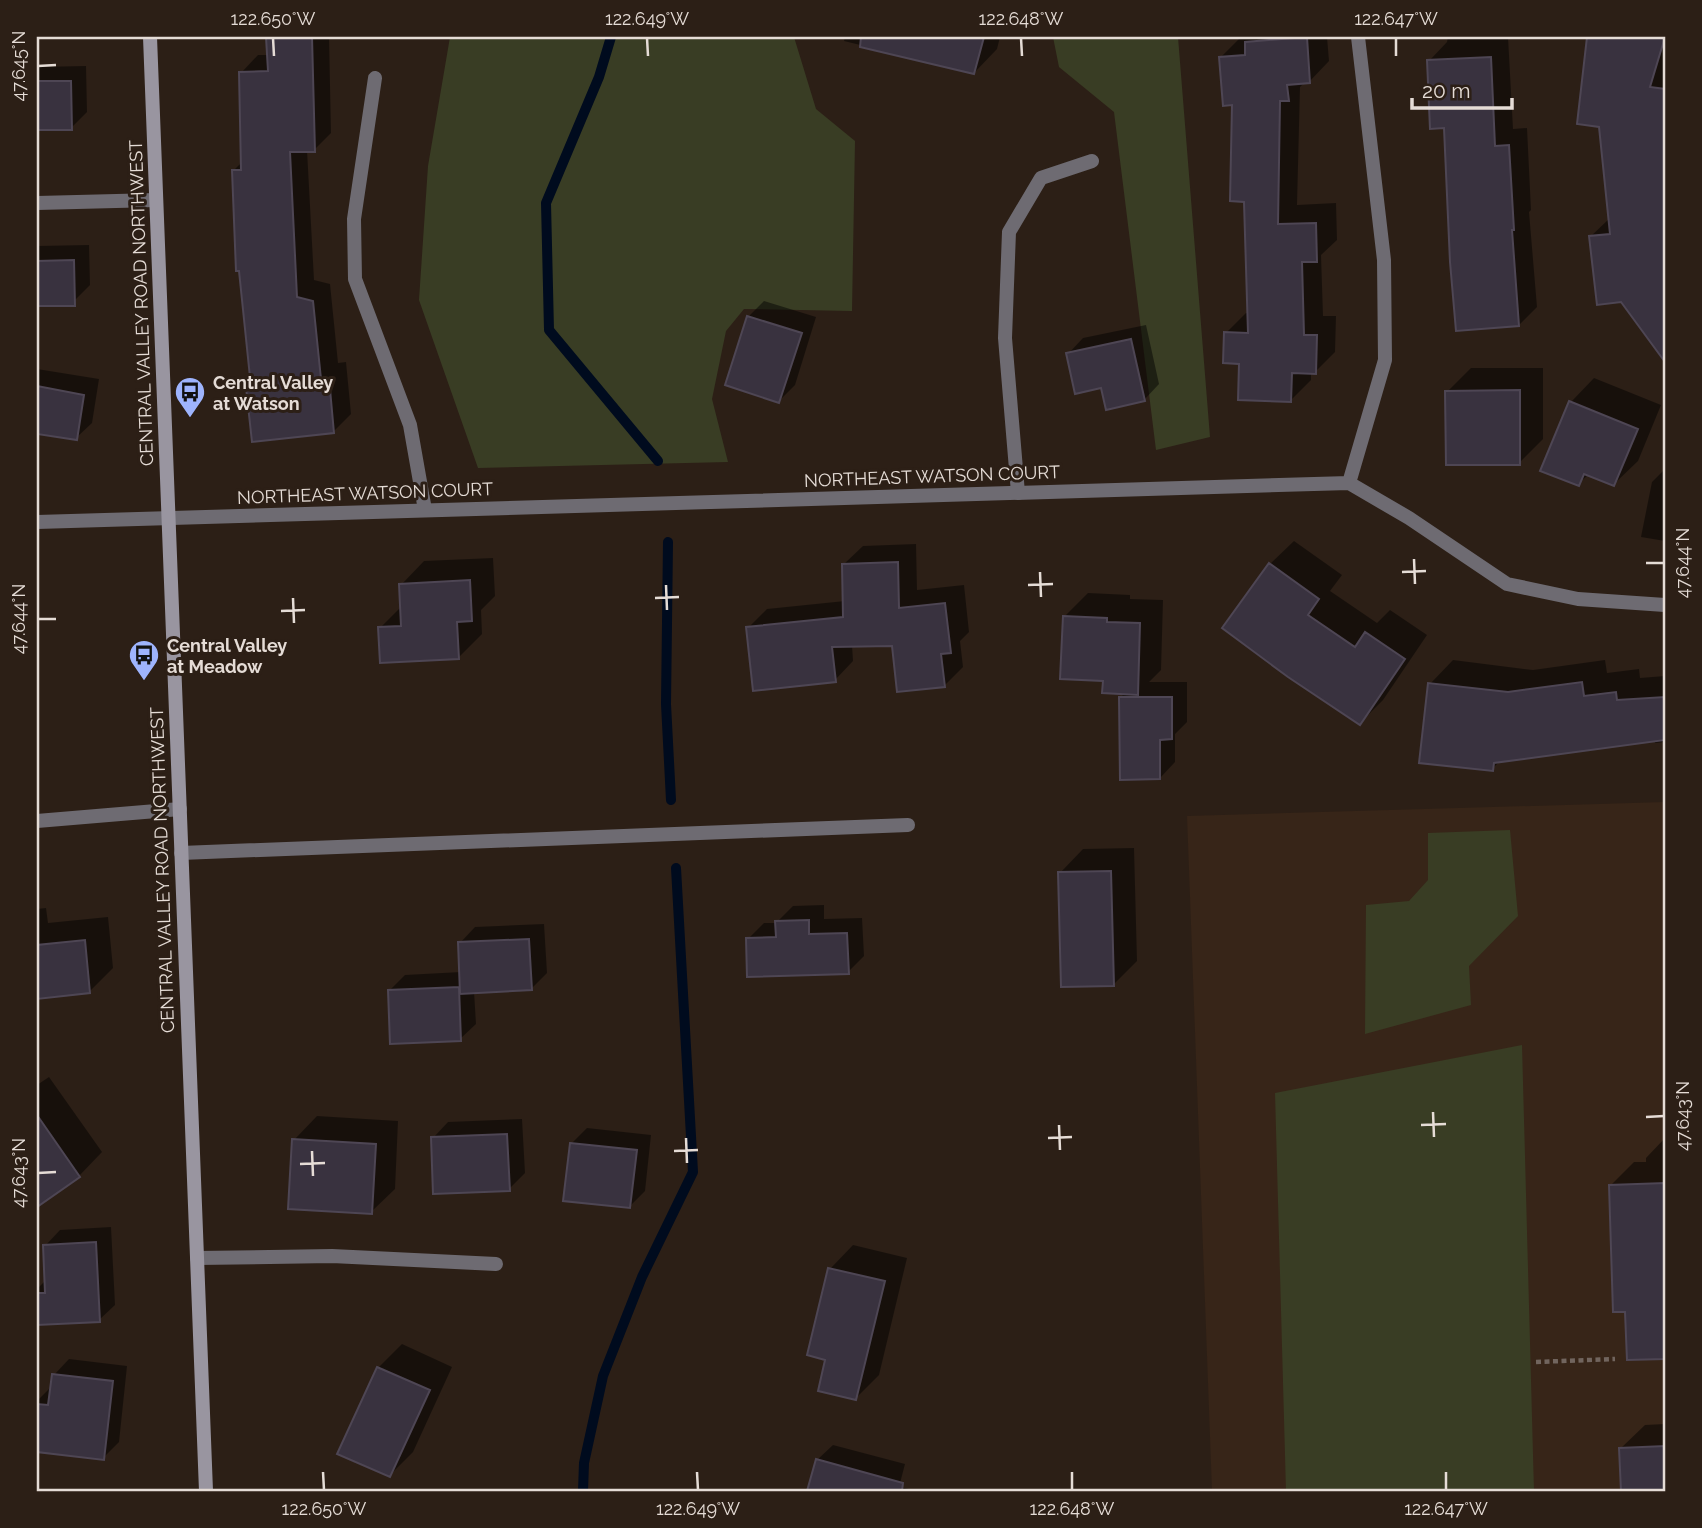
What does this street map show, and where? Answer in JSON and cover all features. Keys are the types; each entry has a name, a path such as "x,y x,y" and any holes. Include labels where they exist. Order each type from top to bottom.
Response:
{"main road":[{"name":"CENTRAL VALLEY ROAD NORTHWEST","path":"150,37 206,1491"}],"street":[{"path":"1358,37 1384,260 1385,360 1349,483 1409,518 1507,584 1578,599 1665,604"},
{"path":"375,78 354,219 355,279 410,425 425,510"},
{"path":"1018,493 1005,338 1009,232 1041,178 1092,161"},
{"path":"37,203 156,200"},
{"name":"NORTHEAST WATSON COURT","path":"37,522 1349,483"},
{"path":"37,821 180,809"},
{"path":"181,853 908,825"},
{"path":"197,1258 332,1256 496,1264"}],"path":[{"path":"1536,1362 1615,1359"}],"shaded area":[{"path":"1665,802 1665,1491 1212,1491 1187,816"}],"green space":[{"path":"450,37 794,37 816,109 855,141 852,311 744,309 726,331 712,399 728,462 478,468 419,300 428,166"},
{"path":"1053,37 1178,37 1210,437 1156,450 1114,112 1059,67"},
{"path":"1510,830 1518,916 1469,966 1471,1005 1365,1034 1366,905 1409,901 1428,880 1428,833"},
{"path":"1522,1045 1534,1491 1286,1491 1275,1093"}],"building":[{"path":"266,37 312,37 315,152 290,152 297,297 313,301 321,379 329,378 334,433 252,442 246,387 251,387 239,271 236,271 232,170 241,170 239,72 268,71"},
{"path":"861,37 984,37 974,74 860,47"},
{"path":"1307,37 1310,83 1287,85 1289,101 1280,101 1278,224 1316,223 1317,262 1302,262 1304,335 1317,335 1316,374 1292,373 1291,402 1238,400 1239,364 1223,363 1224,332 1248,333 1244,202 1230,201 1232,105 1223,106 1219,57 1245,55 1245,42"},
{"path":"1587,37 1665,37 1650,87 1665,89 1665,362 1621,302 1597,305 1589,236 1610,234 1599,127 1577,124"},
{"path":"1491,57 1495,146 1509,145 1519,326 1456,331 1444,128 1430,129 1427,60"},
{"path":"37,81 71,81 72,130 37,130"},
{"path":"74,260 75,306 37,306 37,261"},
{"path":"747,316 802,333 779,403 725,385"},
{"path":"1131,339 1145,401 1106,410 1101,388 1075,394 1066,353"},
{"path":"37,386 84,395 77,440 37,434"},
{"path":"1520,390 1520,465 1446,465 1445,391"},
{"path":"1569,401 1638,429 1614,486 1584,474 1579,486 1540,471"},
{"path":"898,562 899,608 945,603 951,653 941,654 945,687 897,692 892,646 832,647 836,682 753,691 746,627 843,617 842,564"},
{"path":"1269,563 1319,599 1308,615 1355,647 1365,632 1405,659 1360,725 1288,677 1222,628"},
{"path":"470,580 472,621 457,622 459,659 380,663 378,627 401,626 399,584"},
{"path":"1063,616 1140,623 1138,695 1102,693 1103,681 1060,679"},
{"path":"1582,682 1584,696 1616,692 1617,700 1665,697 1665,740 1494,763 1493,771 1419,763 1428,683 1508,692"},
{"path":"1119,697 1172,697 1172,739 1160,740 1160,779 1120,780"},
{"path":"1111,871 1114,986 1061,987 1058,872"},
{"path":"809,920 809,934 847,933 849,974 747,977 746,938 776,937 775,921"},
{"path":"529,939 532,990 460,994 458,942"},
{"path":"85,940 90,993 37,999 37,945"},
{"path":"459,987 461,1041 390,1044 388,990"},
{"path":"37,1115 80,1177 37,1207"},
{"path":"507,1134 510,1191 433,1194 431,1137"},
{"path":"292,1139 376,1144 372,1214 288,1209"},
{"path":"570,1143 637,1150 630,1208 563,1201"},
{"path":"1665,1183 1665,1359 1627,1360 1625,1312 1613,1312 1609,1185"},
{"path":"96,1242 100,1322 37,1325 37,1293 45,1293 43,1245"},
{"path":"828,1268 885,1281 856,1400 818,1391 825,1360 807,1355"},
{"path":"377,1367 430,1390 390,1477 337,1454"},
{"path":"52,1374 113,1381 104,1460 37,1452 37,1404 48,1405"},
{"path":"1665,1446 1665,1491 1621,1491 1619,1448"},
{"path":"816,1459 903,1483 902,1491 807,1491"}],"waterway":[{"path":"611,37 599,77 546,203 549,330 658,461"},
{"path":"668,542 666,704 671,800"},
{"path":"583,1491 584,1463 603,1376 642,1277 693,1172 676,868"}],"place":[{"name":"Central Valley at Watson","path":"190,419"},
{"name":"Central Valley at Meadow","path":"144,682"}]}
